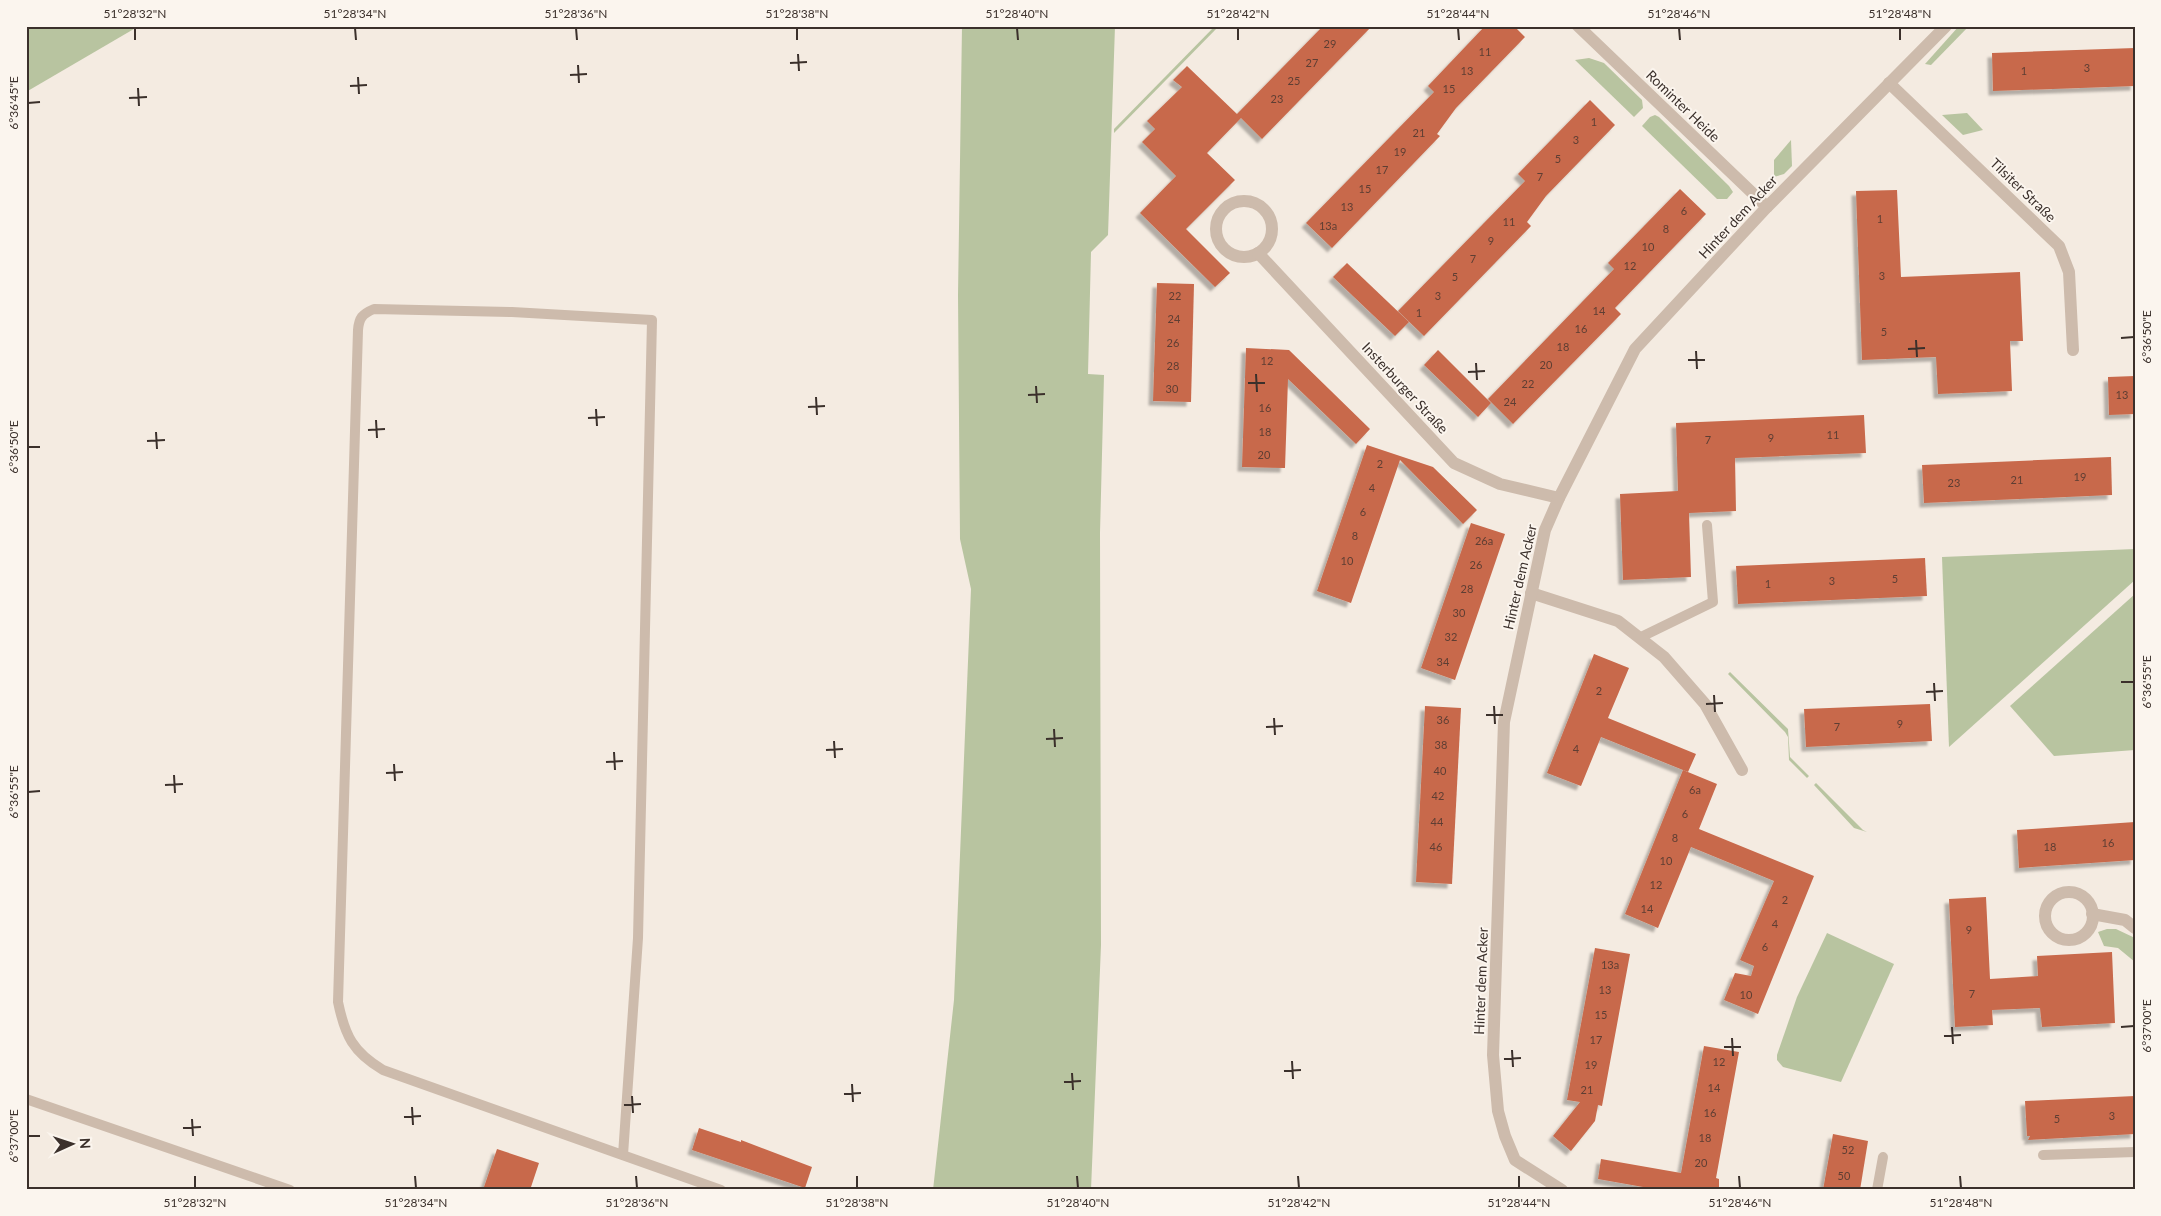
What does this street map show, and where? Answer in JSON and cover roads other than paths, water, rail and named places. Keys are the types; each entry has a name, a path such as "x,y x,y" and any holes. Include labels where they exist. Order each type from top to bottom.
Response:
{"street":[{"name":"Rominter Heide","path":"1578,26 1767,207"},
{"name":"Hinter dem Acker","path":"1562,1190 1516,1160 1505,1136 1498,1111 1493,1055 1504,722 1545,530 1559,498 1635,349 1767,207 1946,26"},
{"name":"Tilsiter Straße","path":"1889,83 2059,246 2070,272 2073,350"},
{"path":"1250,202 1259,205 1271,220 1272,230 1270,239 1266,247 1258,253 1244,257 1236,256 1223,247 1219,240 1217,224 1220,216 1233,204 1250,202"},
{"name":"Insterburger Straße","path":"1258,253 1454,463 1500,484 1559,498"},
{"path":"1532,593 1618,621 1664,657 1705,704 1742,770"},
{"path":"2092,914 2125,920 2135,928"}],"lane":[{"path":"623,1155 638,938 652,320 503,312 374,309 364,313 359,320 358,330 338,1002 342,1023 351,1041 364,1059 383,1070 721,1190"},
{"path":"1640,638 1713,602 1708,525"},
{"path":"26,1099 290,1190"},
{"path":"2044,1155 2135,1152"},
{"path":"1877,1190 1883,1157"}]}
